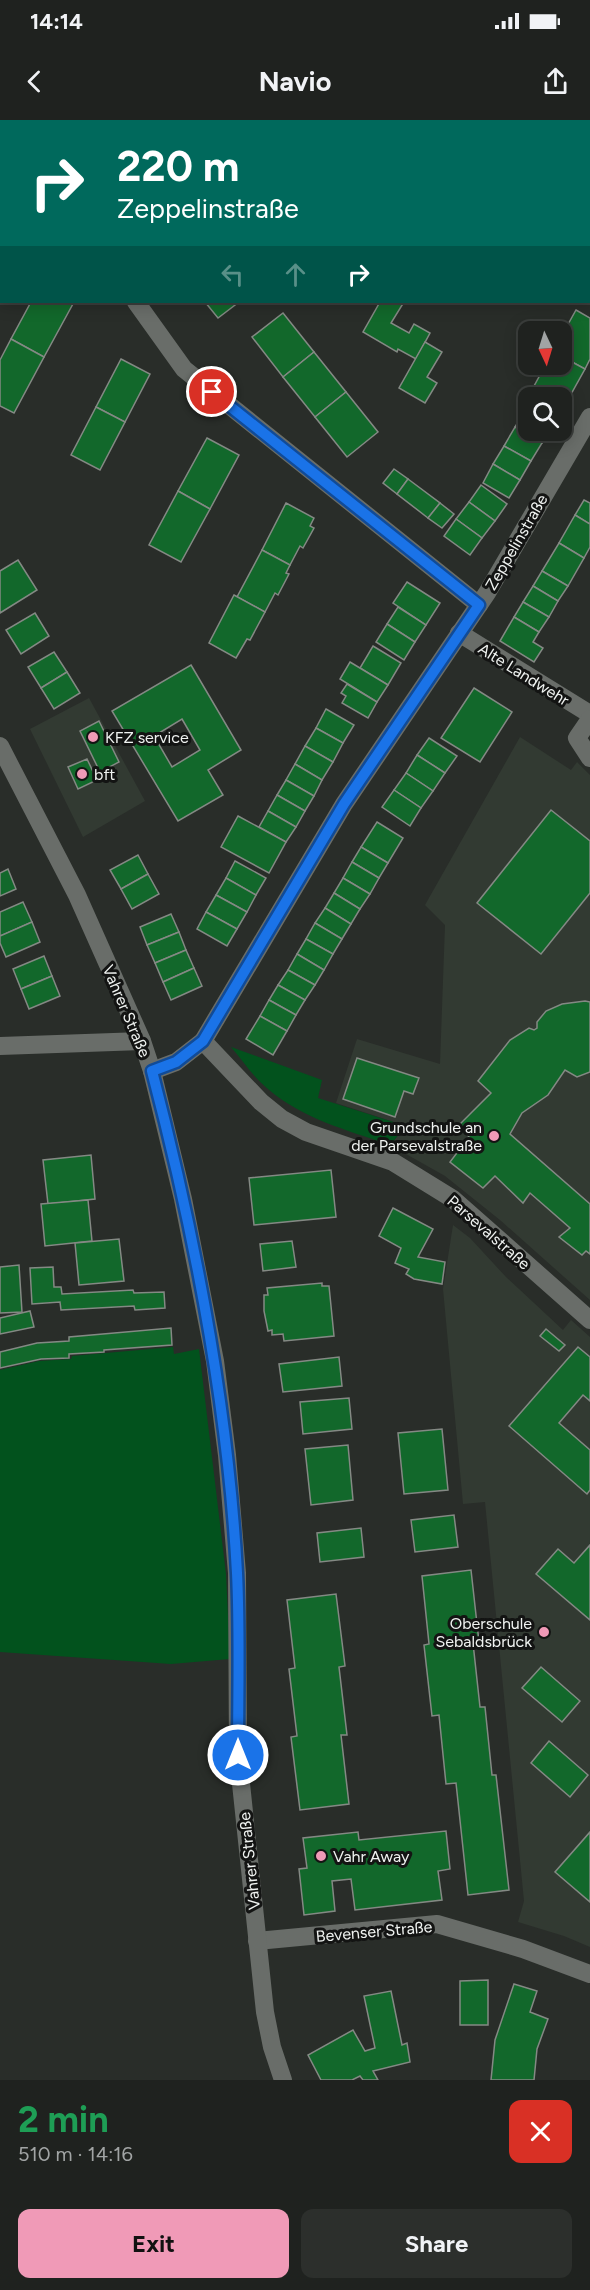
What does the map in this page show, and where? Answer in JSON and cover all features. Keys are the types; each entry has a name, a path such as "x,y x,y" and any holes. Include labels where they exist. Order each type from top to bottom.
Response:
{"street":[{"path":"137,303 184,369 479,605"},
{"name":"Zeppelinstraße","path":"152,1071 176,1062 203,1041 344,804 479,605 590,417"},
{"name":"Alte Landwehr","path":"459,633 590,714"},
{"path":"590,719 577,738 590,758"},
{"name":"Vahrer Straße","path":"0,746 77,895 142,1041 152,1071 188,1222 215,1361 227,1455 237,1573 238,1755 265,2012 272,2047 283,2080"},
{"path":"0,1046 142,1041"},
{"name":"Parsevalstraße","path":"203,1041 261,1102 282,1119 306,1132 393,1162 453,1199 590,1320"},
{"name":"Bevenser Straße","path":"257,1941 437,1924 524,1949 590,1974"}],"shaded area":[{"path":"89,698 145,801 83,837 30,729"},
{"path":"520,737 571,770 577,762 590,775 590,1300 500,1220 445,1176 390,1145 406,1126 336,1103 357,1039 440,1064 445,925 425,905"},
{"name":"Oberschule Sebaldsbrück","path":"453,1225 470,1238 506,1277 563,1330 571,1320 590,1337 590,1947 564,1936 518,1922 524,1901 485,1502 463,1504 443,1289"}],"green space":[{"path":"231,1047 322,1080 318,1098 406,1126 390,1145 311,1116 263,1085"},
{"path":"173,1347 174,1354 199,1349 226,1574 230,1659 171,1664 0,1652 0,1370 39,1361 71,1359 72,1356"}],"building":[{"path":"30,303 73,303 44,357 11,339"},
{"path":"206,303 238,303 218,318"},
{"path":"379,303 403,303 391,323 409,333 414,324 430,333 416,359 398,349 397,352 363,332"},
{"path":"576,310 590,318 590,359 585,369 572,362 572,321 570,321"},
{"path":"283,313 314,352 283,377 252,337"},
{"path":"11,339 44,357 14,413 0,406 0,360"},
{"path":"425,342 442,352 427,377 437,383 425,403 399,388"},
{"path":"314,352 346,392 315,417 283,377"},
{"path":"121,359 150,374 125,422 96,407"},
{"path":"572,362 585,369 572,392 572,387 534,387 540,375 572,375"},
{"path":"346,392 378,432 347,457 315,417"},
{"path":"96,407 125,422 100,470 71,455"},
{"path":"515,427 518,429 518,441 542,443 531,461 504,446"},
{"path":"207,438 239,455 210,509 178,491"},
{"path":"504,446 531,461 520,480 493,464"},
{"path":"493,464 520,480 509,498 483,483"},
{"path":"394,469 408,479 397,494 383,483"},
{"path":"408,479 440,503 428,518 397,494"},
{"path":"481,485 507,504 495,521 469,502"},
{"path":"178,491 210,509 181,562 149,545"},
{"path":"584,500 590,503 590,524 575,515"},
{"path":"469,502 495,521 482,538 456,519"},
{"path":"286,503 314,518 310,526 314,528 303,548 300,546 290,565 262,550"},
{"path":"440,503 454,514 442,528 428,518"},
{"path":"575,515 590,524 590,547 584,558 559,543"},
{"path":"456,519 482,538 470,555 444,536"},
{"path":"559,543 584,558 568,586 542,571"},
{"path":"262,550 290,565 286,573 289,574 278,595 275,593 265,612 237,597"},
{"path":"18,560 37,590 0,613 0,571"},
{"path":"542,571 568,586 558,601 533,586"},
{"path":"407,582 440,603 426,625 393,603"},
{"path":"533,586 558,601 549,617 523,602"},
{"path":"234,595 265,612 250,640 247,639 236,658 209,643"},
{"path":"523,602 549,617 539,632 514,617"},
{"path":"398,607 426,625 415,642 387,624"},
{"path":"35,613 49,636 21,654 6,630"},
{"path":"514,617 539,632 533,642 543,648 534,662 500,641"},
{"path":"387,624 415,642 404,660 376,642"},
{"path":"373,646 401,663 388,685 360,668"},
{"path":"54,652 67,672 41,688 28,667"},
{"path":"350,662 388,685 377,702 340,679"},
{"path":"191,665 241,750 208,770 223,795 178,821 112,711","holes":["182,719 200,750 172,767 154,736"]},
{"path":"67,672 80,693 54,709 41,688"},
{"path":"347,684 377,702 368,718 342,703 346,696 341,693"},
{"path":"474,688 512,712 480,762 441,738"},
{"path":"326,709 354,725 343,743 316,728"},
{"path":"99,721 119,762 100,772 80,731"},
{"path":"316,728 343,743 333,762 305,746"},
{"path":"429,738 457,756 445,773 417,755"},
{"path":"305,746 333,762 322,780 295,764"},
{"path":"417,755 445,773 433,791 406,773"},
{"name":"bft","path":"87,759 97,780 78,789 68,767"},
{"path":"295,764 322,780 314,796 286,780"},
{"path":"406,773 433,791 421,808 394,790"},
{"path":"286,780 314,796 305,811 277,795"},
{"path":"394,790 421,808 410,826 382,807"},
{"path":"277,795 305,811 296,827 268,811"},
{"path":"551,810 590,841 590,893 541,954 477,903"},
{"path":"268,811 296,827 286,842 259,827"},
{"path":"238,816 286,842 269,873 221,847"},
{"path":"377,822 403,838 388,863 361,847"},
{"path":"361,847 388,863 379,878 352,862"},
{"path":"138,855 148,874 121,889 110,870"},
{"path":"235,861 266,878 256,895 226,878"},
{"path":"352,862 379,878 370,894 343,878"},
{"path":"8,869 16,889 0,896 0,873"},
{"path":"148,874 159,894 132,909 121,889"},
{"path":"226,878 256,895 247,912 216,895"},
{"path":"343,878 370,894 360,909 334,893"},
{"path":"334,893 360,909 351,924 325,908"},
{"path":"216,895 247,912 237,929 206,912"},
{"path":"23,902 32,922 0,936 0,912"},
{"path":"325,908 351,924 342,939 315,923"},
{"path":"206,912 237,929 227,946 197,929"},
{"path":"171,914 179,932 147,945 140,927"},
{"path":"32,922 40,942 6,957 0,943 0,936"},
{"path":"315,923 342,939 333,954 306,939"},
{"path":"179,932 186,950 155,963 147,945"},
{"path":"306,939 333,954 324,970 297,954"},
{"path":"186,950 194,968 163,982 155,963"},
{"path":"297,954 324,970 315,985 288,970"},
{"path":"44,956 52,976 21,989 13,969"},
{"path":"194,968 202,986 171,1000 163,982"},
{"path":"288,970 315,985 305,1000 278,985"},
{"path":"52,976 60,996 29,1009 21,989"},
{"path":"278,985 305,1000 296,1015 269,1000"},
{"path":"269,1000 296,1015 287,1031 260,1016"},
{"path":"590,1002 590,1072 577,1077 565,1070 548,1095 522,1113 510,1134 590,1204 590,1254 586,1251 582,1255 559,1237 570,1228 530,1193 523,1203 495,1176 483,1188 450,1162 469,1137 460,1124 491,1093 478,1081 510,1040 529,1028 534,1030 537,1028 537,1022 546,1011 562,1004"},
{"path":"260,1016 287,1031 273,1055 246,1039"},
{"path":"357,1058 419,1078 413,1094 404,1091 395,1117 343,1099"},
{"path":"91,1155 95,1199 48,1204 43,1160"},
{"path":"331,1170 336,1217 254,1225 249,1178"},
{"path":"88,1200 92,1241 45,1246 41,1204"},
{"path":"393,1208 433,1229 418,1257 445,1262 442,1284 414,1279 406,1274 409,1269 395,1263 401,1248 379,1236"},
{"path":"119,1239 124,1281 79,1285 75,1243"},
{"path":"292,1241 296,1267 263,1271 260,1244"},
{"path":"19,1265 22,1312 0,1313 0,1267"},
{"path":"53,1267 54,1287 61,1287 62,1294 133,1290 134,1293 164,1292 165,1308 135,1310 134,1306 61,1310 60,1302 32,1304 30,1268"},
{"path":"322,1283 322,1286 329,1286 334,1336 284,1341 283,1334 272,1335 272,1330 268,1331 264,1311 264,1295 268,1295 267,1288"},
{"path":"30,1311 34,1327 0,1334 0,1318"},
{"path":"171,1328 172,1345 69,1354 69,1358 41,1359 0,1368 0,1352 37,1343 69,1341 69,1337"},
{"path":"546,1329 565,1345 559,1351 540,1336"},
{"path":"578,1347 590,1357 590,1401 583,1395 559,1423 590,1450 590,1490 587,1494 509,1426"},
{"path":"339,1357 342,1386 283,1392 279,1364"},
{"path":"349,1398 352,1429 303,1434 300,1402"},
{"path":"442,1429 448,1490 404,1494 398,1433"},
{"path":"348,1445 353,1500 311,1505 305,1449"},
{"path":"454,1515 458,1547 415,1552 411,1520"},
{"path":"361,1528 364,1557 320,1562 317,1533"},
{"path":"590,1545 590,1620 536,1574 558,1549 574,1563"},
{"path":"471,1570 479,1642 473,1643 480,1707 485,1707 492,1775 496,1775 509,1890 468,1895 456,1783 446,1784 439,1715 432,1716 424,1645 429,1644 422,1576"},
{"path":"336,1594 345,1666 339,1667 347,1735 341,1735 349,1804 300,1810 291,1737 297,1736 289,1669 295,1668 287,1600"},
{"path":"541,1667 580,1701 562,1722 522,1688"},
{"path":"549,1741 588,1775 570,1797 531,1763"},
{"path":"446,1831 450,1869 438,1871 442,1900 355,1910 351,1879 332,1881 335,1911 304,1915 299,1869 307,1868 303,1838 358,1832 359,1840"},
{"path":"590,1832 590,1902 555,1872"},
{"path":"488,1980 488,2025 460,2025 460,1981"},
{"path":"514,1984 537,1991 530,2012 548,2019 537,2049 534,2080 491,2080 495,2040"},
{"path":"391,1991 402,2045 407,2043 410,2062 373,2071 378,2080 363,2080 360,2076 352,2080 321,2080 308,2055 353,2030 365,2051 375,2048 364,1996"}],"place":[{"name":"KFZ service","path":"93,737"},
{"name":"bft","path":"82,774"},
{"name":"Grundschule an der Parsevalstraße","path":"494,1136"},
{"name":"Oberschule Sebaldsbrück","path":"544,1632"},
{"name":"Vahr Away","path":"321,1856"}],"route":[{"path":"212,392 479,605 344,804 203,1041 176,1062 152,1071 188,1222 215,1361 227,1455 237,1573 238,1755"}]}
